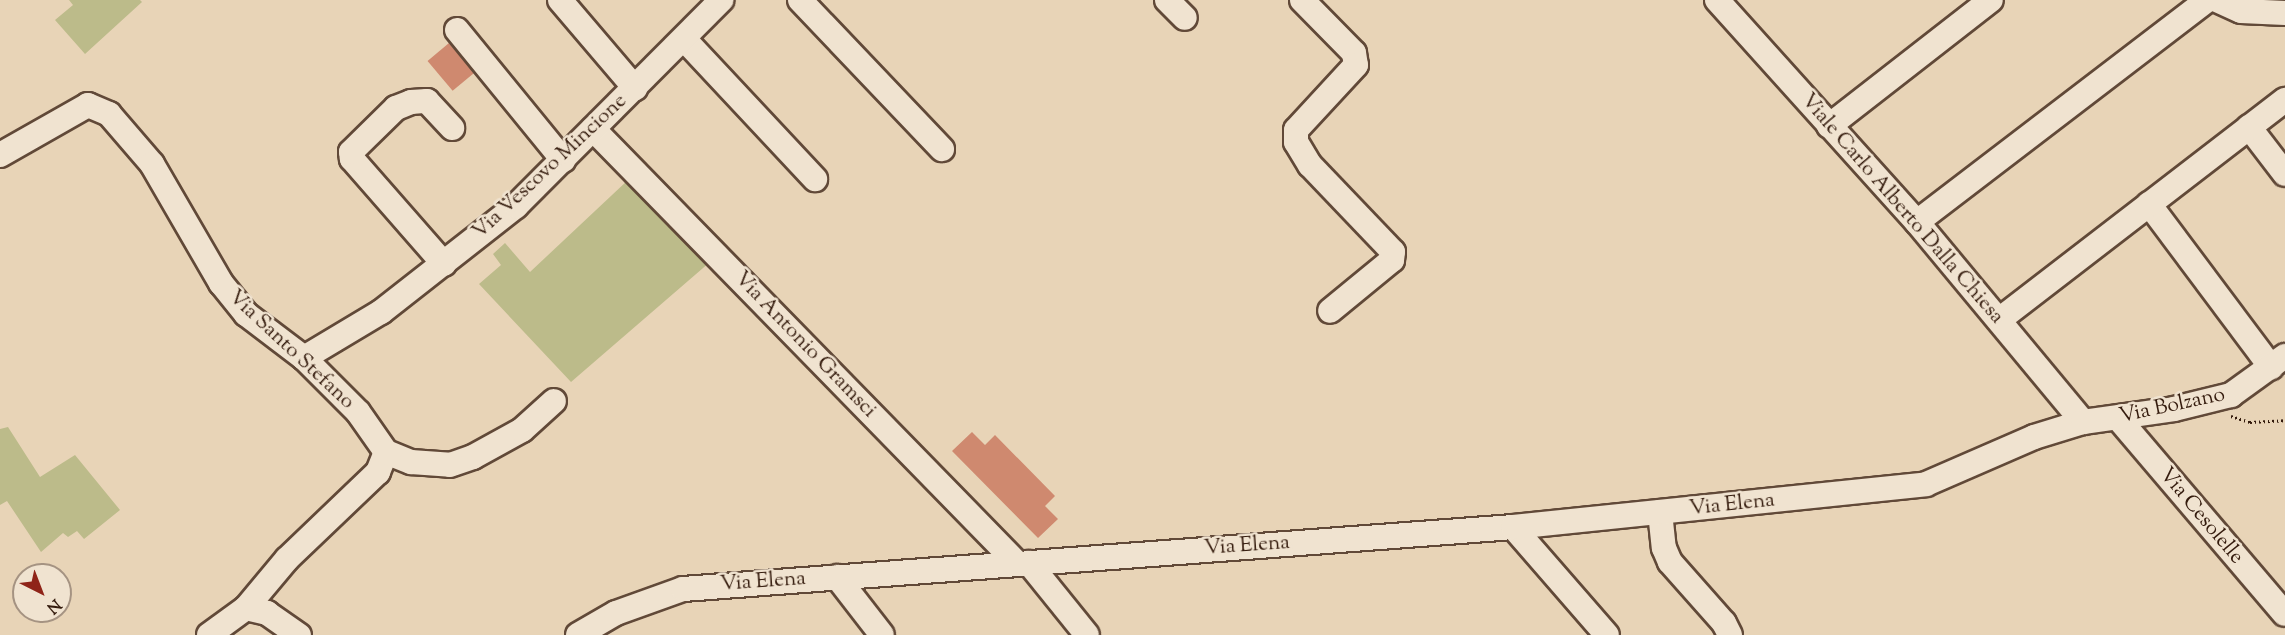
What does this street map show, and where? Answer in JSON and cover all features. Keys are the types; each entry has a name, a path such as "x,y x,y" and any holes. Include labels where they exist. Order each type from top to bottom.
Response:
{"street":[{"path":"560,0 635,88"},
{"path":"800,0 942,149"},
{"path":"1167,0 1185,18"},
{"path":"1302,0 1354,53 1356,65 1296,130 1296,142 1310,165 1393,252 1392,260 1330,311"},
{"name":"Viale Carlo Alberto Dalla Chiesa","path":"1717,0 1917,222 2083,422"},
{"path":"1829,126 1991,0"},
{"path":"1917,222 2207,0"},
{"path":"2217,0 2241,11 2285,13"},
{"name":"Via Vescovo Mincione","path":"304,358 381,312 516,206 684,39 712,3"},
{"path":"457,30 563,160"},
{"path":"684,39 815,178"},
{"path":"1999,320 2285,100"},
{"path":"444,264 352,159 351,152 396,108 411,102 427,101 452,128"},
{"name":"Via Santo Stefano","path":"0,155 88,105 109,114 152,164 221,283 246,314 304,358 358,412 386,452"},
{"path":"2248,127 2285,174"},
{"name":"Via Antonio Gramsci","path":"593,129 1022,562 1087,635"},
{"path":"2149,204 2278,362"},
{"name":"Via Bolzano","path":"1926,484 2034,437 2083,422 2209,402 2241,389 2278,362"},
{"path":"209,635 246,608 287,559 378,472 386,452 411,462 450,465 473,457 522,430 554,401"},
{"name":"Via Cesolelle","path":"2118,418 2285,614"},
{"name":"Via Elena","path":"578,635 616,613 684,589 1513,527 1926,484"},
{"path":"1660,512 1664,548 1670,562 1724,623 1730,635"},
{"path":"1513,527 1607,635"},
{"path":"837,577 882,635"},
{"path":"246,608 267,613 300,635"}],"path":[{"path":"2209,402 2227,415 2250,422 2285,420"}],"shaded area":[{"path":"69,0 140,0 142,2 85,54 55,20 73,5"},
{"path":"628,180 710,262 571,382 479,284 501,265 493,254 505,243 530,272"},
{"path":"8,427 40,477 75,455 120,510 84,539 77,531 68,537 63,533 41,552 7,501 0,505 0,429"}],"building":[{"path":"449,43 474,73 453,91 428,61"},
{"path":"972,432 985,445 995,435 1055,496 1045,506 1058,519 1038,538 952,451"}]}
